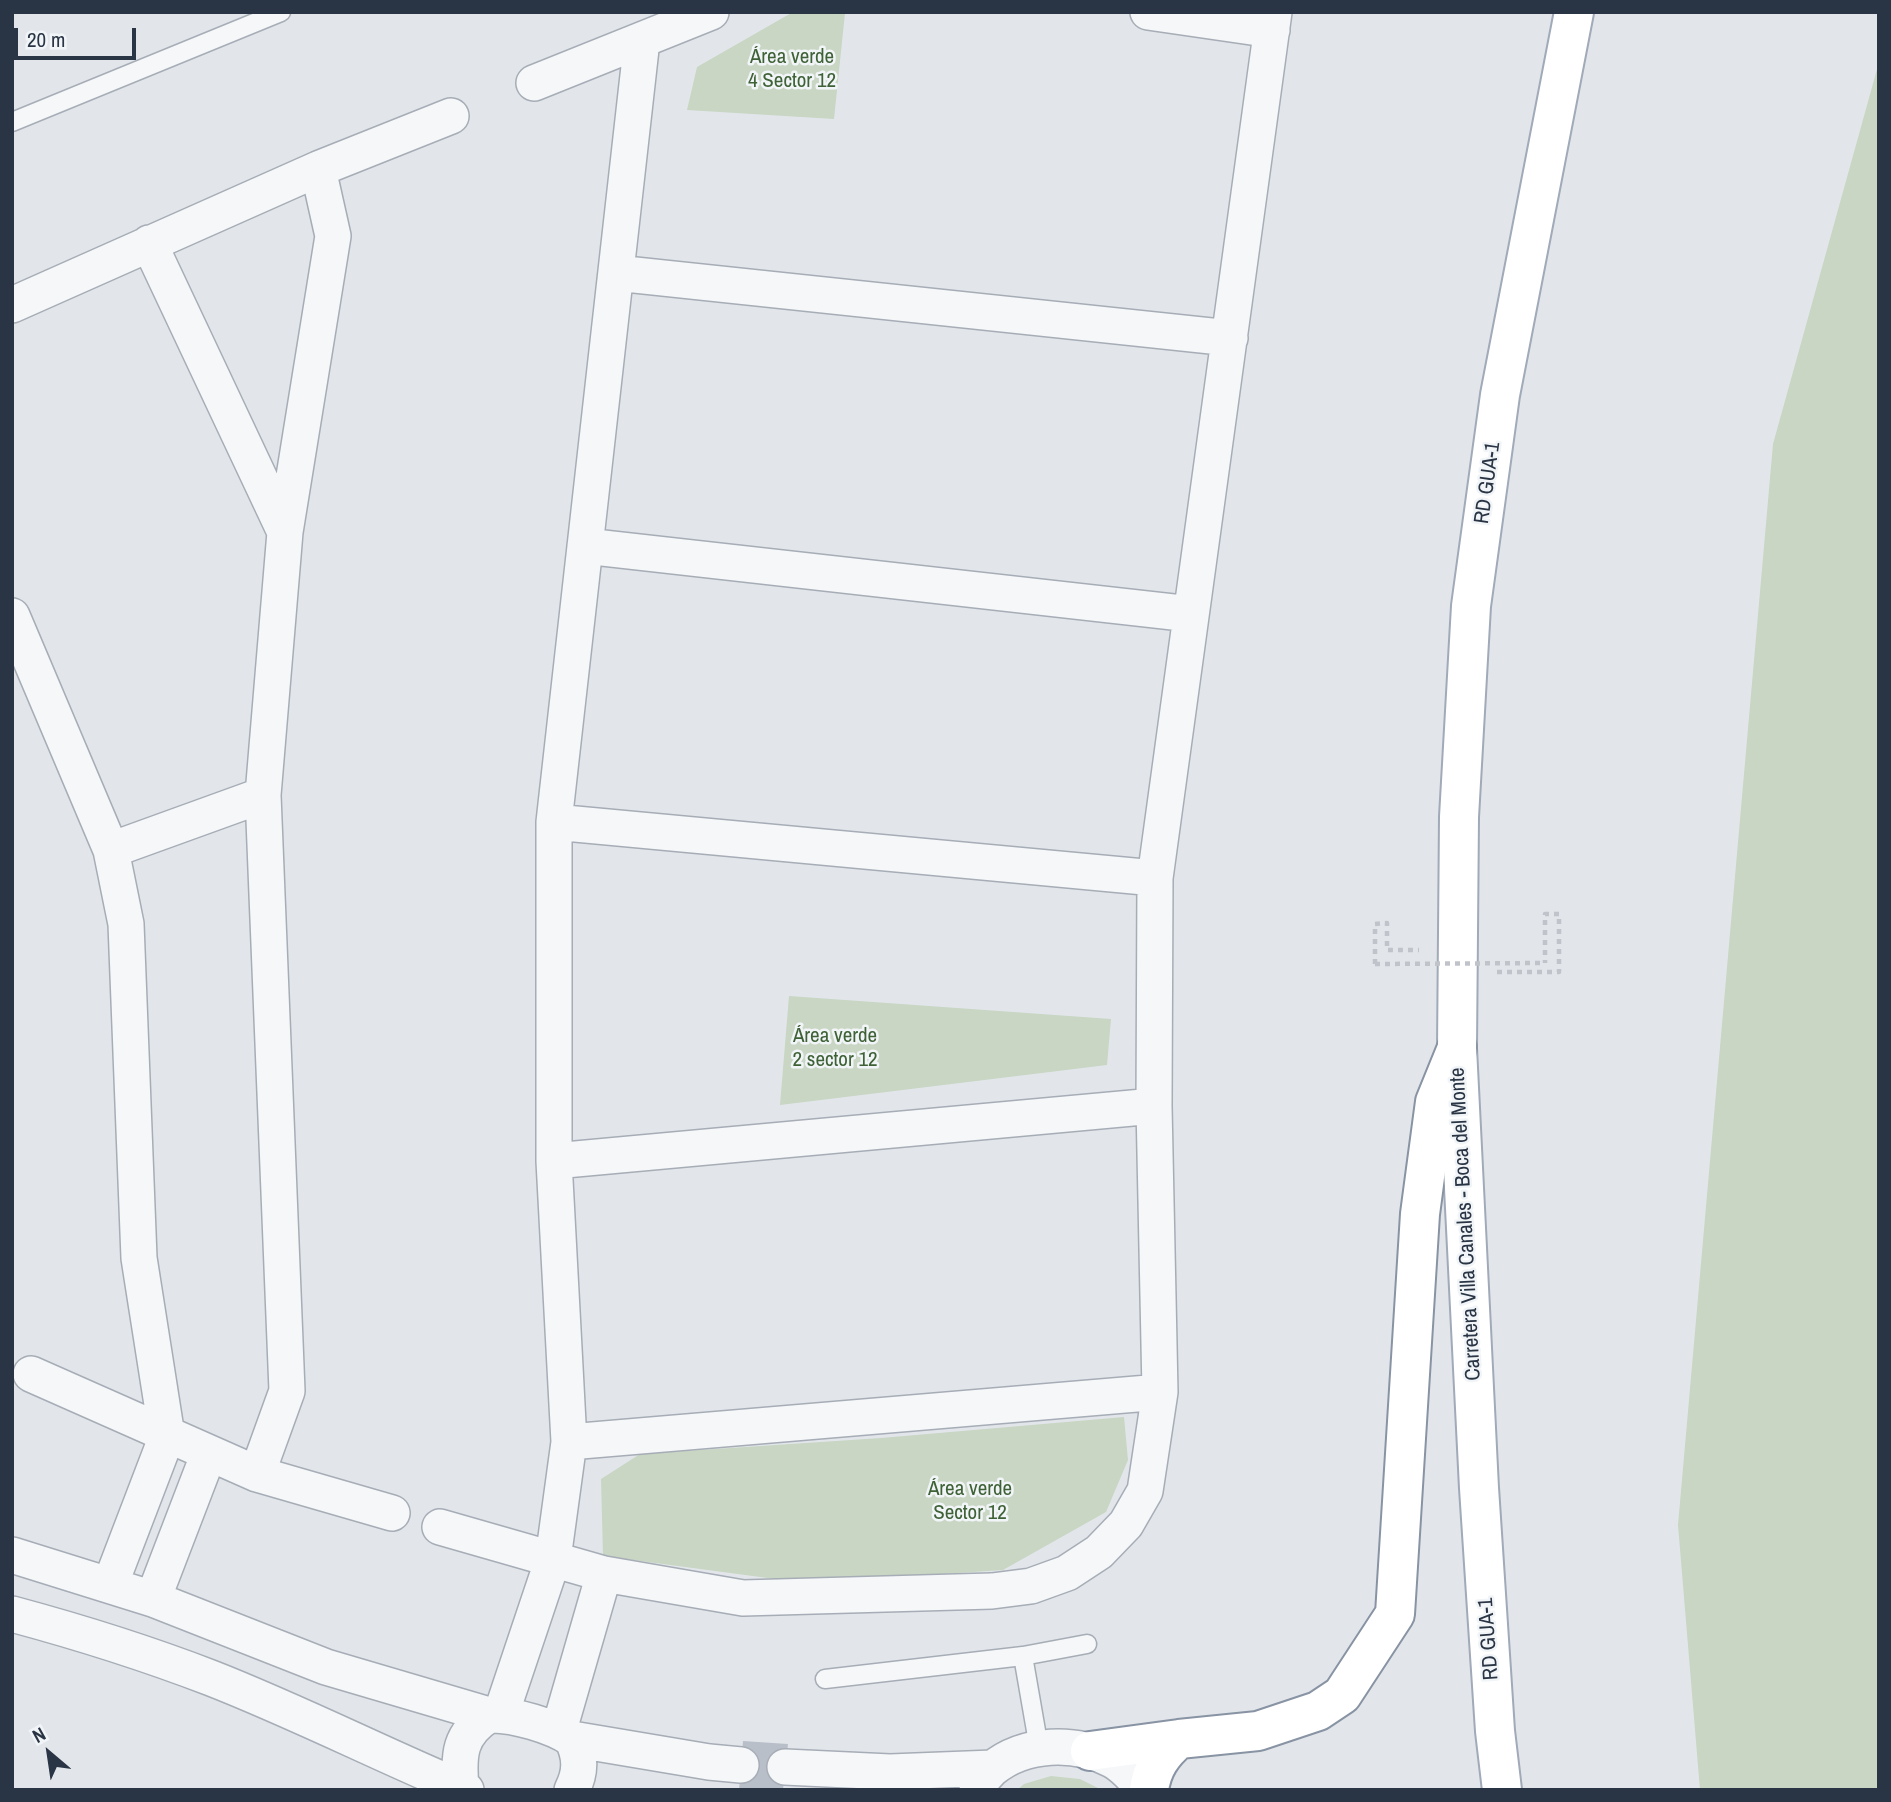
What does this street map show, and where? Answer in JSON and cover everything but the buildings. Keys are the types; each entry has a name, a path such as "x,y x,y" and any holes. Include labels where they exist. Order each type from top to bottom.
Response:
{"main road":[{"name":"RD GUA-1","path":"1458,966 1459,817 1471,606 1500,394 1574,12"},
{"name":"Carretera Villa Canales - Boca del Monte","path":"1458,966 1457,1048 1479,1488"},
{"path":"1090,1751 1258,1731 1318,1711 1342,1695 1395,1614 1421,1202 1435,1102 1457,1048"},
{"name":"RD GUA-1","path":"1479,1488 1495,1731 1502,1790"},
{"path":"1147,1790 1157,1763 1166,1749 1178,1739"}],"street":[{"path":"534,83 711,12"},
{"path":"440,1527 604,1574 743,1598 992,1591 1031,1586 1067,1573 1099,1552 1126,1524 1145,1491 1160,1392 1154,1105 1155,878 1273,21 1149,12"},
{"path":"464,1789 459,1762 460,1751 465,1739 479,1721 495,1715 553,1559 569,1443 554,1161 554,822 642,40"},
{"path":"12,304 318,169 451,116"},
{"path":"257,1474 287,1391 263,795 285,532 333,236 318,169"},
{"path":"149,243 285,532"},
{"path":"616,272 1230,338"},
{"path":"585,546 1191,614"},
{"path":"12,616 111,850 126,924 139,1258 167,1436 110,1585"},
{"path":"111,850 263,795"},
{"path":"554,822 1155,878"},
{"path":"554,1161 1154,1105"},
{"path":"31,1374 257,1474 392,1513"},
{"path":"569,1443 1160,1392"},
{"path":"153,1599 209,1453"},
{"path":"12,1555 153,1599 326,1667 566,1735 709,1762 741,1765"},
{"path":"566,1735 604,1574"},
{"path":"12,1614 81,1633 210,1678 337,1731 464,1789"},
{"path":"566,1735 577,1748 579,1769 572,1790"},
{"path":"785,1767 983,1779 1015,1755 1039,1748 1065,1747 1090,1751 1113,1761 1147,1790"}],"lane":[{"path":"12,122 281,12"},
{"path":"825,1679 1023,1657 1087,1644"},
{"path":"1023,1657 1039,1748"}],"path":[{"path":"1387,950 1387,923 1375,923 1375,964 1545,963 1545,914 1559,914 1559,972 1458,966"}],"green space":[{"name":"Área verde 4 Sector 12","path":"793,12 845,13 834,119 687,110 697,67"},
{"path":"1879,62 1879,1790 1700,1790 1678,1525 1773,444"},
{"name":"Área verde 2 sector 12","path":"789,996 1111,1019 1107,1065 780,1105"},
{"name":"Área verde Sector 12","path":"1124,1417 1128,1460 1106,1512 1003,1570 805,1583 603,1556 601,1479 640,1454 881,1438"},
{"path":"1051,1776 1080,1779 1102,1790 1017,1790 1024,1784"}]}
